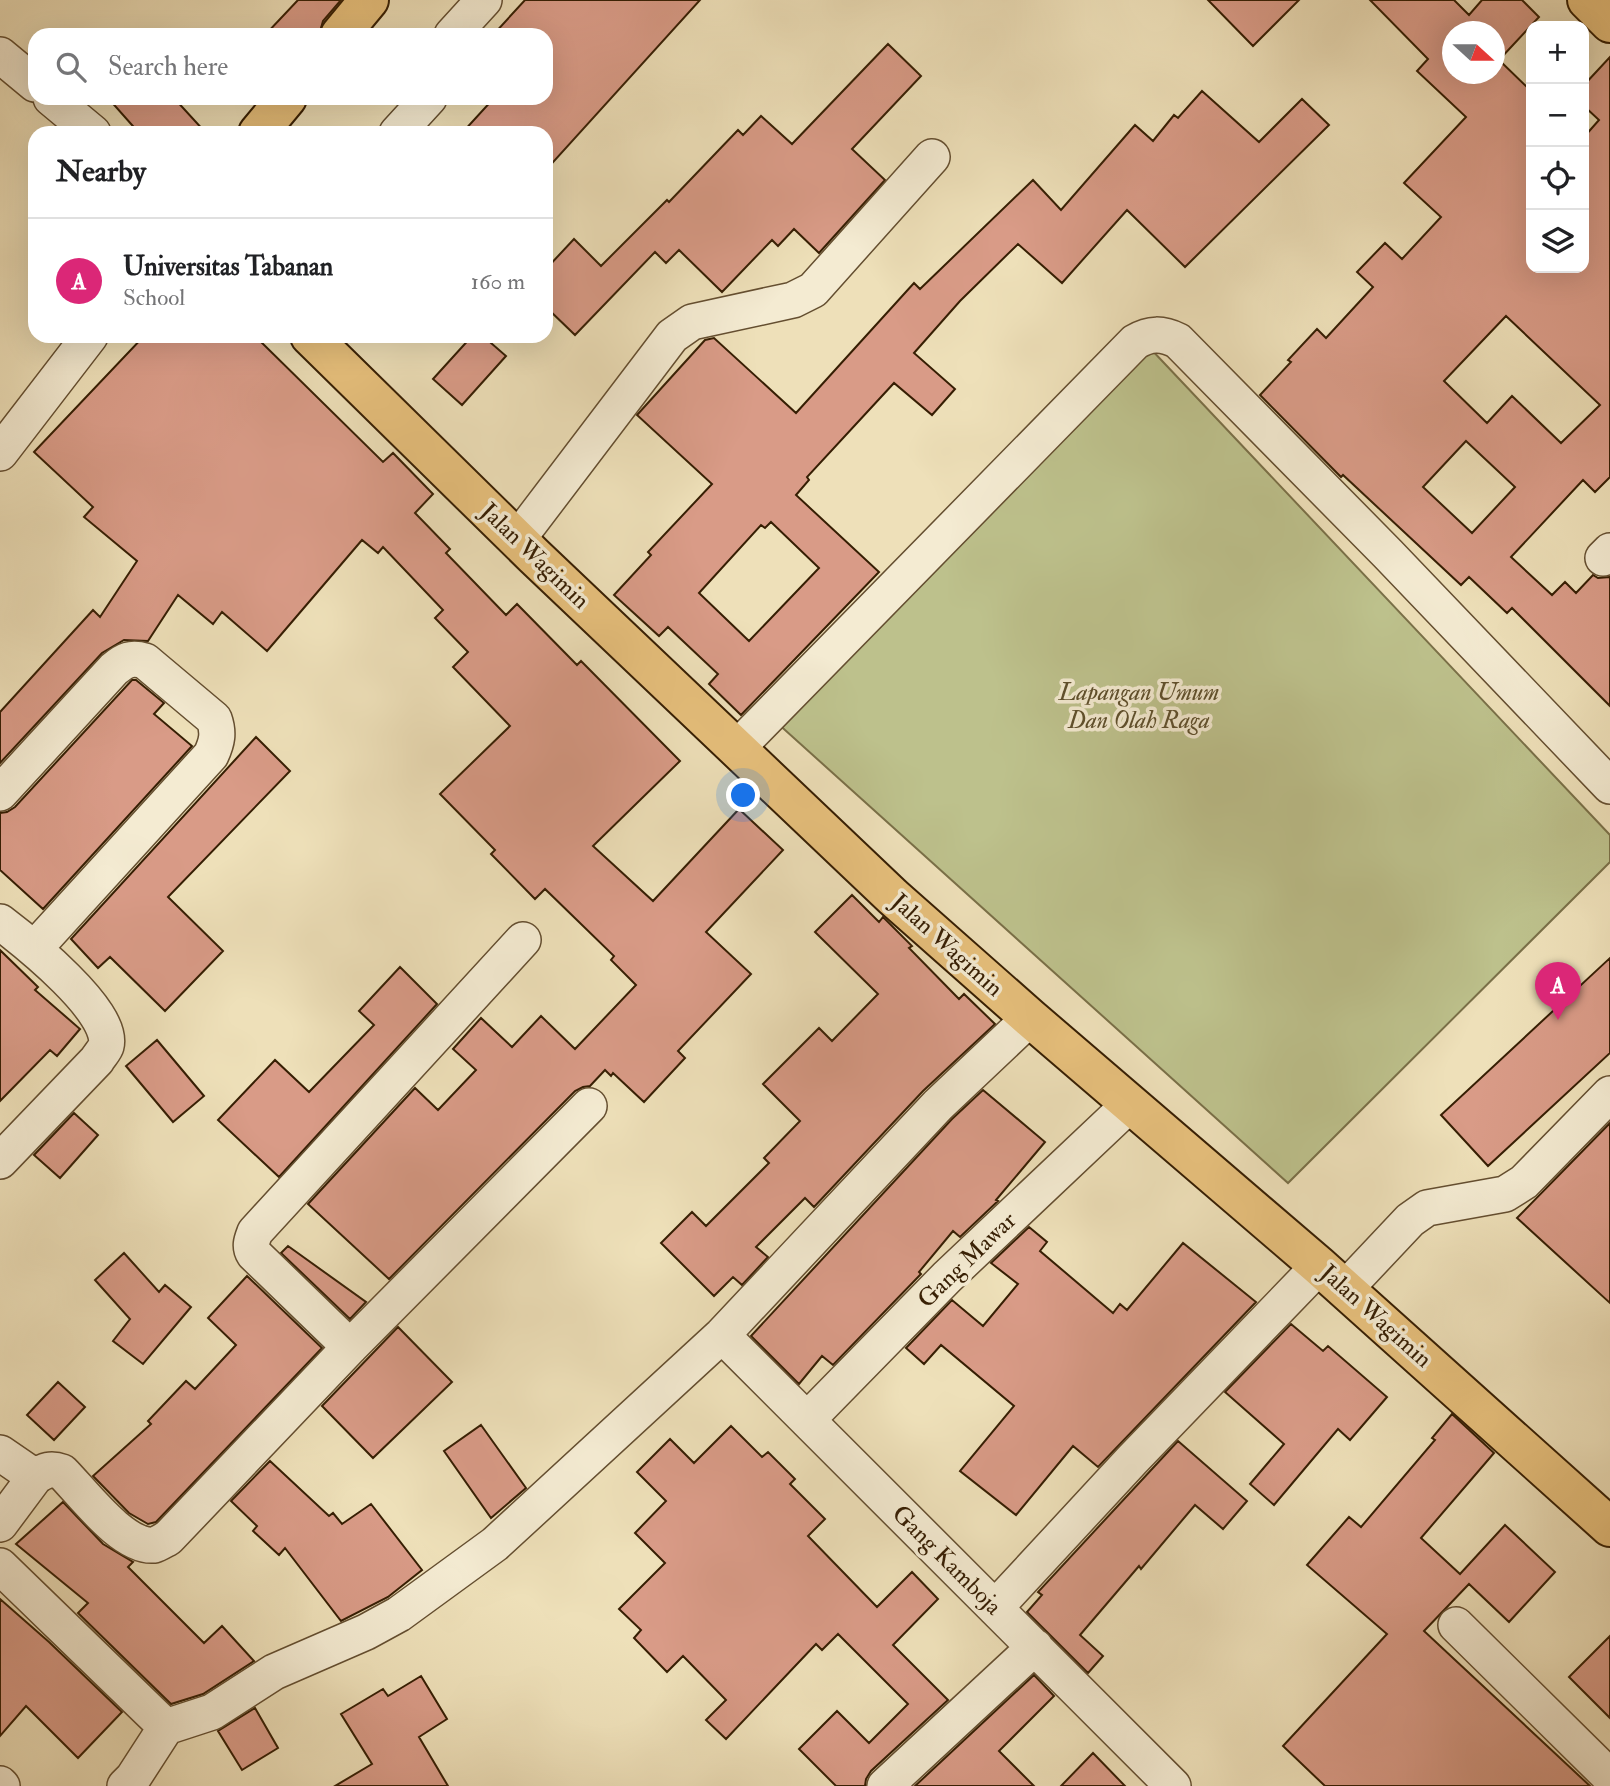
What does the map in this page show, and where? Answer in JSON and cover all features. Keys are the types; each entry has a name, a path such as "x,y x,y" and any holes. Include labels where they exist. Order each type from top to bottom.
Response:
{"main road":[{"path":"346,28 369,0"},
{"path":"1587,0 1610,23"},
{"path":"264,126 281,105"},
{"name":"Jalan Wagimin","path":"317,343 517,540 893,897 1332,1277 1610,1527"}],"street":[{"path":"458,28 484,0"},
{"path":"0,55 28,78"},
{"path":"59,105 85,126"},
{"path":"403,126 423,105"},
{"path":"517,540 673,336 692,322 793,300 813,290 932,158"},
{"path":"737,748 1135,342 1158,334 1178,341 1388,554 1610,786"},
{"path":"0,453 85,343"},
{"path":"0,793 114,669 133,657 145,661 215,719 217,743 211,755 34,948"},
{"path":"0,922 34,948 94,1009 104,1026 106,1046 97,1060 0,1161"},
{"path":"350,1347 254,1255 251,1241 255,1232 523,940"},
{"path":"132,1783 166,1727 212,1712 274,1672 366,1632 399,1614 495,1544 722,1335 911,1133 1030,1018"},
{"path":"995,1608 1141,1450 1332,1277 1427,1208 1505,1194 1524,1182 1610,1094"},
{"name":"Gang Mawar","path":"807,1420 947,1277 1130,1104"},
{"path":"0,1524 35,1478 42,1471 52,1469 62,1472 124,1536 139,1543 155,1545 168,1538 350,1347 589,1106"},
{"name":"Gang Kamboja","path":"722,1335 1173,1786"},
{"path":"0,1453 35,1478"},
{"path":"0,1566 166,1727"},
{"path":"1456,1625 1610,1777"},
{"path":"885,1786 1035,1647"}],"green space":[{"name":"Lapangan Umum Dan Olah Raga","path":"1148,346 1610,835 1610,862 1288,1183 765,712"}],"building":[{"path":"298,0 341,0 323,21 321,28 272,28"},
{"path":"525,0 700,0 553,162 553,126 468,126 488,105 553,105 553,28 499,28"},
{"path":"1208,0 1299,0 1253,46"},
{"path":"1370,0 1454,0 1469,15 1482,0 1522,0 1539,17 1535,21 1526,21 1526,31 1505,54 1505,21 1442,21 1442,84 1505,84 1505,66 1526,86 1526,273 1589,273 1589,131 1599,120 1589,111 1589,80 1610,57 1610,477 1595,492 1583,480 1511,557 1552,595 1565,582 1576,593 1593,575 1598,578 1610,577 1610,706 1512,608 1507,613 1469,577 1461,585 1343,475 1341,477 1260,395 1317,329 1326,338 1373,287 1357,272 1385,243 1402,259 1441,217 1404,183 1466,117 1417,71 1428,59","holes":["1506,316 1600,405 1561,443 1512,396 1487,423 1444,381","1466,441 1515,487 1472,533 1423,487"]},
{"path":"888,44 921,76 852,149 885,180 819,253 794,229 778,246 772,240 722,292 679,250 666,263 655,252 575,335 553,314 553,262 574,239 601,266 667,200 669,202 738,130 743,135 761,116 792,144"},
{"path":"1202,91 1259,142 1302,99 1329,125 1185,267 1127,210 1062,283 1018,244 960,301 914,353 955,389 932,415 894,383 807,477 809,480 796,495 879,572 741,715 709,684 718,674 668,627 659,636 614,595 651,555 648,552 712,484 637,415 705,340 714,338 796,413 914,283 920,289 1033,180 1061,210 1135,125 1153,141 1174,115 1178,118","holes":["771,522 819,568 749,641 699,593 761,525 765,528"]},
{"path":"114,105 180,105 200,126 133,126"},
{"path":"137,343 262,343 383,462 393,453 433,494 415,513 450,549 446,553 506,615 517,604 577,665 581,661 680,761 593,846 653,901 739,809 783,850 706,932 751,974 678,1051 685,1058 644,1102 613,1073 611,1076 605,1070 590,1086 575,1091 389,1279 308,1204 415,1088 438,1110 476,1070 453,1049 481,1018 512,1047 541,1016 575,1049 636,985 611,960 614,956 545,889 535,899 491,854 495,850 440,794 510,726 453,667 468,652 435,618 443,610 383,547 378,553 362,540 267,651 222,612 213,624 178,595 148,641 124,640 102,653 0,763 0,712 93,610 100,617 137,561 84,517 93,507 34,452"},
{"path":"466,343 491,343 506,356 462,405 433,379"},
{"path":"132,680 136,680 164,703 154,714 192,746 43,909 0,870 0,813 15,807"},
{"path":"256,737 290,771 168,897 223,951 165,1011 110,957 98,968 71,939"},
{"path":"852,895 879,922 883,917 959,999 964,994 995,1024 923,1091 814,1207 805,1198 756,1247 768,1257 742,1285 733,1277 714,1296 661,1243 692,1212 706,1226 769,1163 764,1158 800,1121 763,1084 819,1028 832,1041 878,994 815,932"},
{"path":"0,950 38,987 35,990 80,1029 57,1056 50,1050 0,1101"},
{"path":"1610,958 1610,1053 1488,1166 1441,1115"},
{"path":"400,967 437,1004 279,1177 218,1120 275,1060 309,1092 374,1025 359,1011"},
{"path":"157,1040 204,1096 173,1122 126,1066"},
{"path":"983,1090 1045,1142 996,1200 998,1201 960,1237 953,1231 919,1272 921,1274 833,1365 822,1356 799,1384 751,1336 952,1119"},
{"path":"74,1113 98,1135 60,1178 34,1155"},
{"path":"1610,1123 1610,1303 1517,1218"},
{"path":"1029,1227 1047,1242 1040,1251 1113,1313 1120,1304 1127,1310 1183,1243 1256,1302 1098,1467 1073,1446 1016,1515 960,1471 1014,1406 941,1345 924,1364 906,1348 952,1300 983,1326 1018,1284 991,1263"},
{"path":"288,1246 366,1302 350,1319 281,1253"},
{"path":"124,1253 159,1292 165,1285 191,1307 143,1364 113,1341 130,1319 95,1280"},
{"path":"247,1276 322,1348 156,1522 148,1524 129,1513 93,1476 151,1424 148,1421 186,1381 195,1389 236,1345 208,1318"},
{"path":"1291,1324 1323,1351 1328,1346 1387,1397 1350,1440 1338,1429 1274,1505 1250,1484 1284,1444 1225,1392"},
{"path":"398,1327 452,1382 373,1458 322,1406"},
{"path":"58,1382 85,1407 54,1440 27,1415"},
{"path":"1452,1414 1494,1453 1421,1538 1460,1574 1505,1525 1555,1572 1509,1622 1469,1584 1424,1631 1590,1786 1325,1786 1283,1746 1387,1634 1307,1565 1349,1517 1361,1527 1435,1440 1432,1438"},
{"path":"481,1425 526,1488 491,1518 444,1451"},
{"path":"731,1426 762,1457 768,1452 795,1479 790,1484 825,1519 808,1536 877,1607 912,1572 938,1599 893,1645 948,1700 871,1771 865,1786 836,1786 799,1749 837,1711 869,1743 908,1704 838,1634 822,1650 816,1644 726,1739 706,1720 726,1700 683,1656 667,1672 634,1638 641,1630 619,1609 665,1563 635,1533 666,1501 637,1472 670,1439 694,1463"},
{"path":"1178,1441 1247,1501 1223,1529 1195,1505 1080,1635 1103,1656 1088,1673 1027,1612 1042,1595 1038,1592"},
{"path":"270,1461 329,1516 333,1513 342,1524 371,1504 422,1570 388,1597 341,1621 285,1548 279,1555 253,1531 257,1526 231,1501"},
{"path":"63,1502 103,1544 133,1562 128,1567 204,1643 222,1626 254,1661 203,1694 171,1704 78,1613 88,1603 16,1544"},
{"path":"0,1599 122,1712 78,1758 26,1706 0,1736"},
{"path":"1610,1636 1610,1718 1569,1677"},
{"path":"1034,1675 1054,1696 999,1751 1034,1786 915,1786"},
{"path":"421,1676 447,1719 419,1737 448,1786 335,1786 372,1764 341,1714 383,1689 388,1696"},
{"path":"255,1708 278,1748 242,1770 218,1731"},
{"path":"1093,1753 1125,1786 1061,1786"}],"place":[{"name":"Universitas Tabanan","path":"1558,1020"}]}
